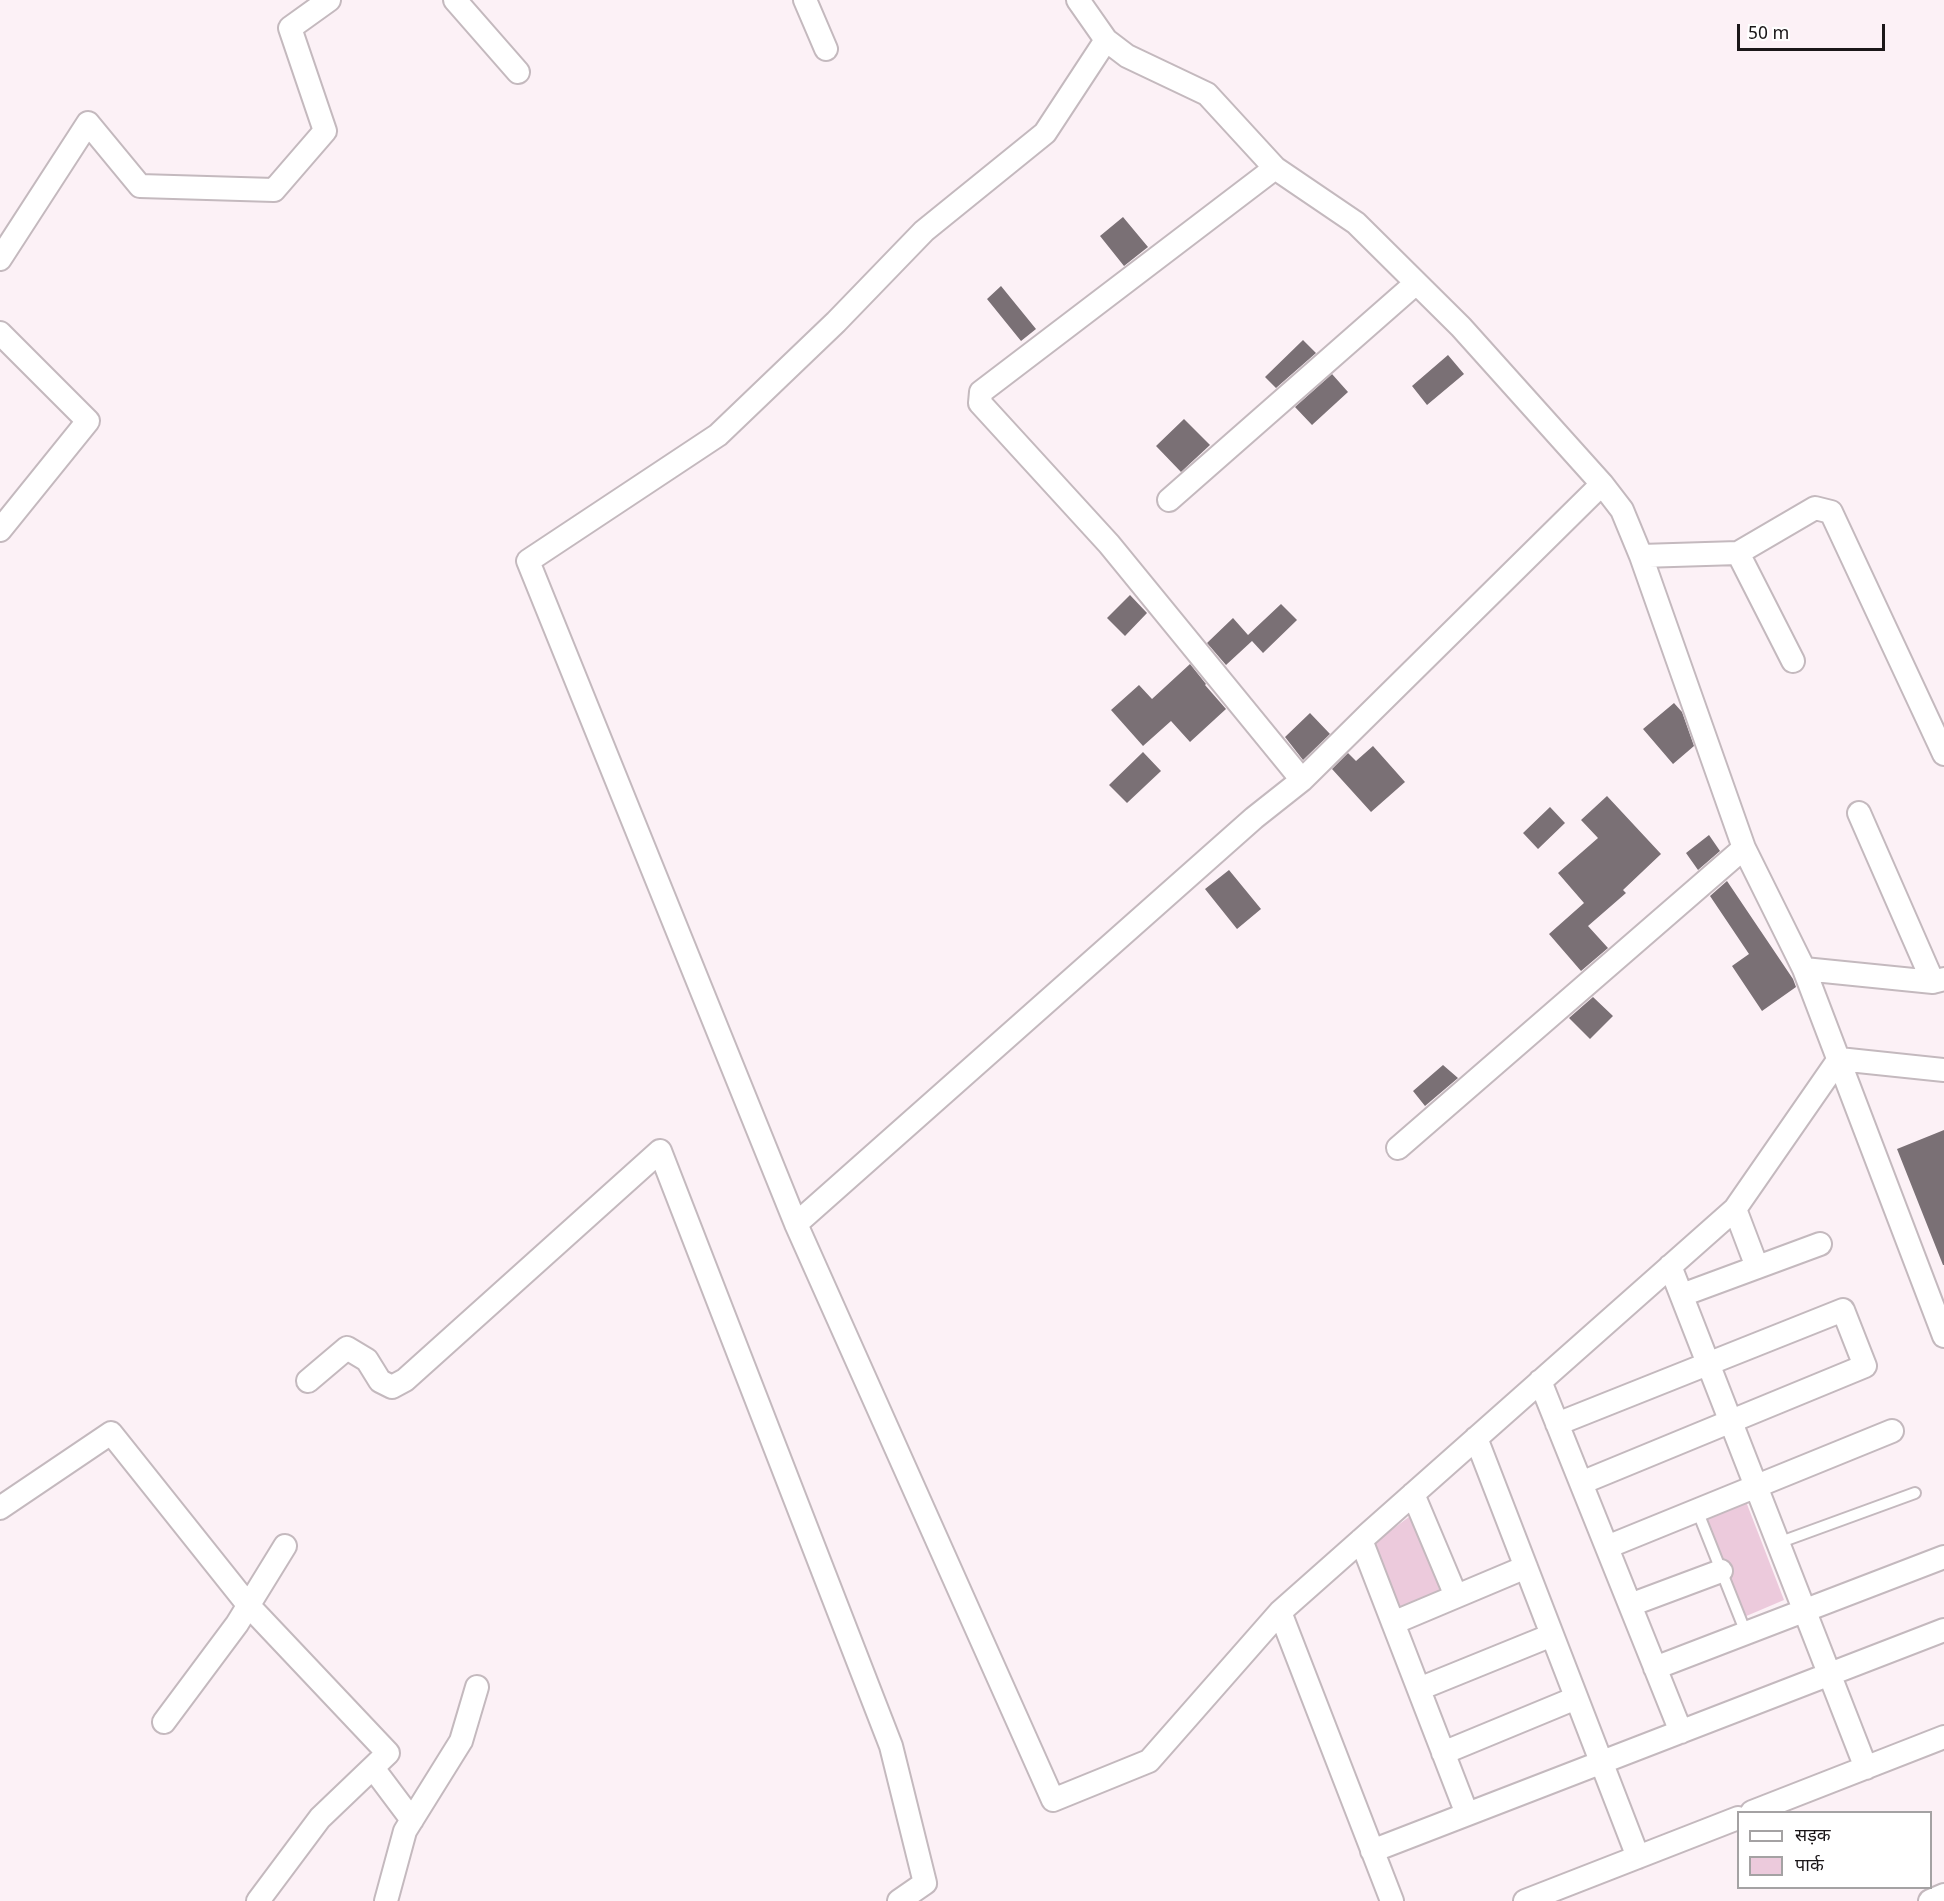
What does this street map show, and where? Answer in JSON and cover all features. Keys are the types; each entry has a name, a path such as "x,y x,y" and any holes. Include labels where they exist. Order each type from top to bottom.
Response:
{"street":[{"path":"0,259 88,123 140,186 274,190 325,131 290,28 329,0"},
{"path":"455,0 518,72"},
{"path":"805,0 826,50"},
{"path":"1078,0 1106,40 1127,56 1207,94 1275,168 1356,223 1415,284 1461,327 1602,484 1622,510 1641,556 1744,848 1804,969 1944,1336"},
{"path":"1106,40 1045,133 924,231 836,322 718,435 528,561 796,1224 1053,1800 1149,1761 1280,1612 1735,1209 1839,1059"},
{"path":"1275,168 981,392 980,403 1110,544 1302,780"},
{"path":"1169,500 1415,284"},
{"path":"0,333 88,421 0,530"},
{"path":"796,1224 1254,818 1302,780 1602,484"},
{"path":"1641,556 1738,553 1815,508 1831,512 1944,754"},
{"path":"1738,553 1793,661"},
{"path":"1859,813 1938,981"},
{"path":"1398,1148 1744,848"},
{"path":"1804,969 1938,981"},
{"path":"1839,1059 1944,1070"},
{"path":"308,1381 347,1348 367,1360 381,1381 392,1387 405,1380 660,1151 891,1746 925,1883 899,1901"},
{"path":"1735,1209 1757,1267"},
{"path":"1682,1295 1820,1244"},
{"path":"1670,1266 1866,1768"},
{"path":"1557,1424 1843,1310 1865,1366 1581,1483"},
{"path":"1540,1381 1681,1732"},
{"path":"1607,1547 1892,1431"},
{"path":"0,1508 111,1433 249,1606 388,1753 320,1818 258,1901"},
{"path":"1476,1438 1638,1857"},
{"path":"1413,1494 1456,1596"},
{"path":"1361,1540 1467,1814"},
{"path":"165,1722 237,1624 285,1546"},
{"path":"1655,1668 1944,1557"},
{"path":"1393,1623 1526,1567"},
{"path":"1630,1605 1721,1571"},
{"path":"1280,1612 1392,1901"},
{"path":"1372,1851 1944,1630"},
{"path":"1419,1689 1552,1635"},
{"path":"386,1901 405,1831 461,1741 477,1687"},
{"path":"1443,1753 1576,1698"},
{"path":"1755,1811 1944,1737"},
{"path":"373,1768 412,1820"},
{"path":"1525,1901 1558,1895 1638,1857 1737,1818"},
{"path":"1930,1901 1944,1895"}],"lane":[{"path":"1778,1543 1915,1493"},
{"path":"1697,1510 1746,1633"}],"green space":[{"path":"1745,1499 1784,1600 1744,1617 1704,1515"},
{"path":"1413,1514 1444,1590 1394,1612 1371,1545"}],"building":[{"path":"1123,217 1148,247 1124,266 1100,236"},
{"path":"1001,286 1036,329 1021,341 987,299"},
{"path":"1303,340 1316,353 1276,388 1265,377"},
{"path":"1448,355 1464,374 1427,405 1412,386"},
{"path":"1332,374 1348,392 1312,425 1295,407"},
{"path":"1184,419 1210,445 1181,472 1156,446"},
{"path":"1130,595 1147,613 1125,636 1107,618"},
{"path":"1281,604 1297,620 1263,653 1252,641 1226,665 1207,643 1233,618 1248,635"},
{"path":"1190,664 1226,709 1190,742 1171,721 1143,746 1111,710 1139,685 1152,699"},
{"path":"1674,703 1682,712 1694,746 1673,764 1643,729"},
{"path":"1310,713 1330,734 1303,760 1285,737"},
{"path":"1373,746 1405,782 1371,812 1332,769 1348,753 1356,761"},
{"path":"1143,752 1161,771 1127,803 1109,785"},
{"path":"1607,796 1661,854 1623,890 1626,893 1588,926 1608,948 1581,971 1549,934 1584,903 1558,873 1598,838 1581,820"},
{"path":"1550,807 1565,823 1538,849 1523,833"},
{"path":"1709,835 1720,851 1698,870 1686,853"},
{"path":"1229,870 1261,909 1237,929 1205,889"},
{"path":"1727,881 1793,979 1796,987 1762,1011 1732,966 1749,954 1710,896"},
{"path":"1593,997 1613,1016 1590,1039 1569,1018"},
{"path":"1443,1065 1458,1078 1425,1106 1413,1091"},
{"path":"1944,1130 1944,1265 1943,1265 1897,1149"}]}
